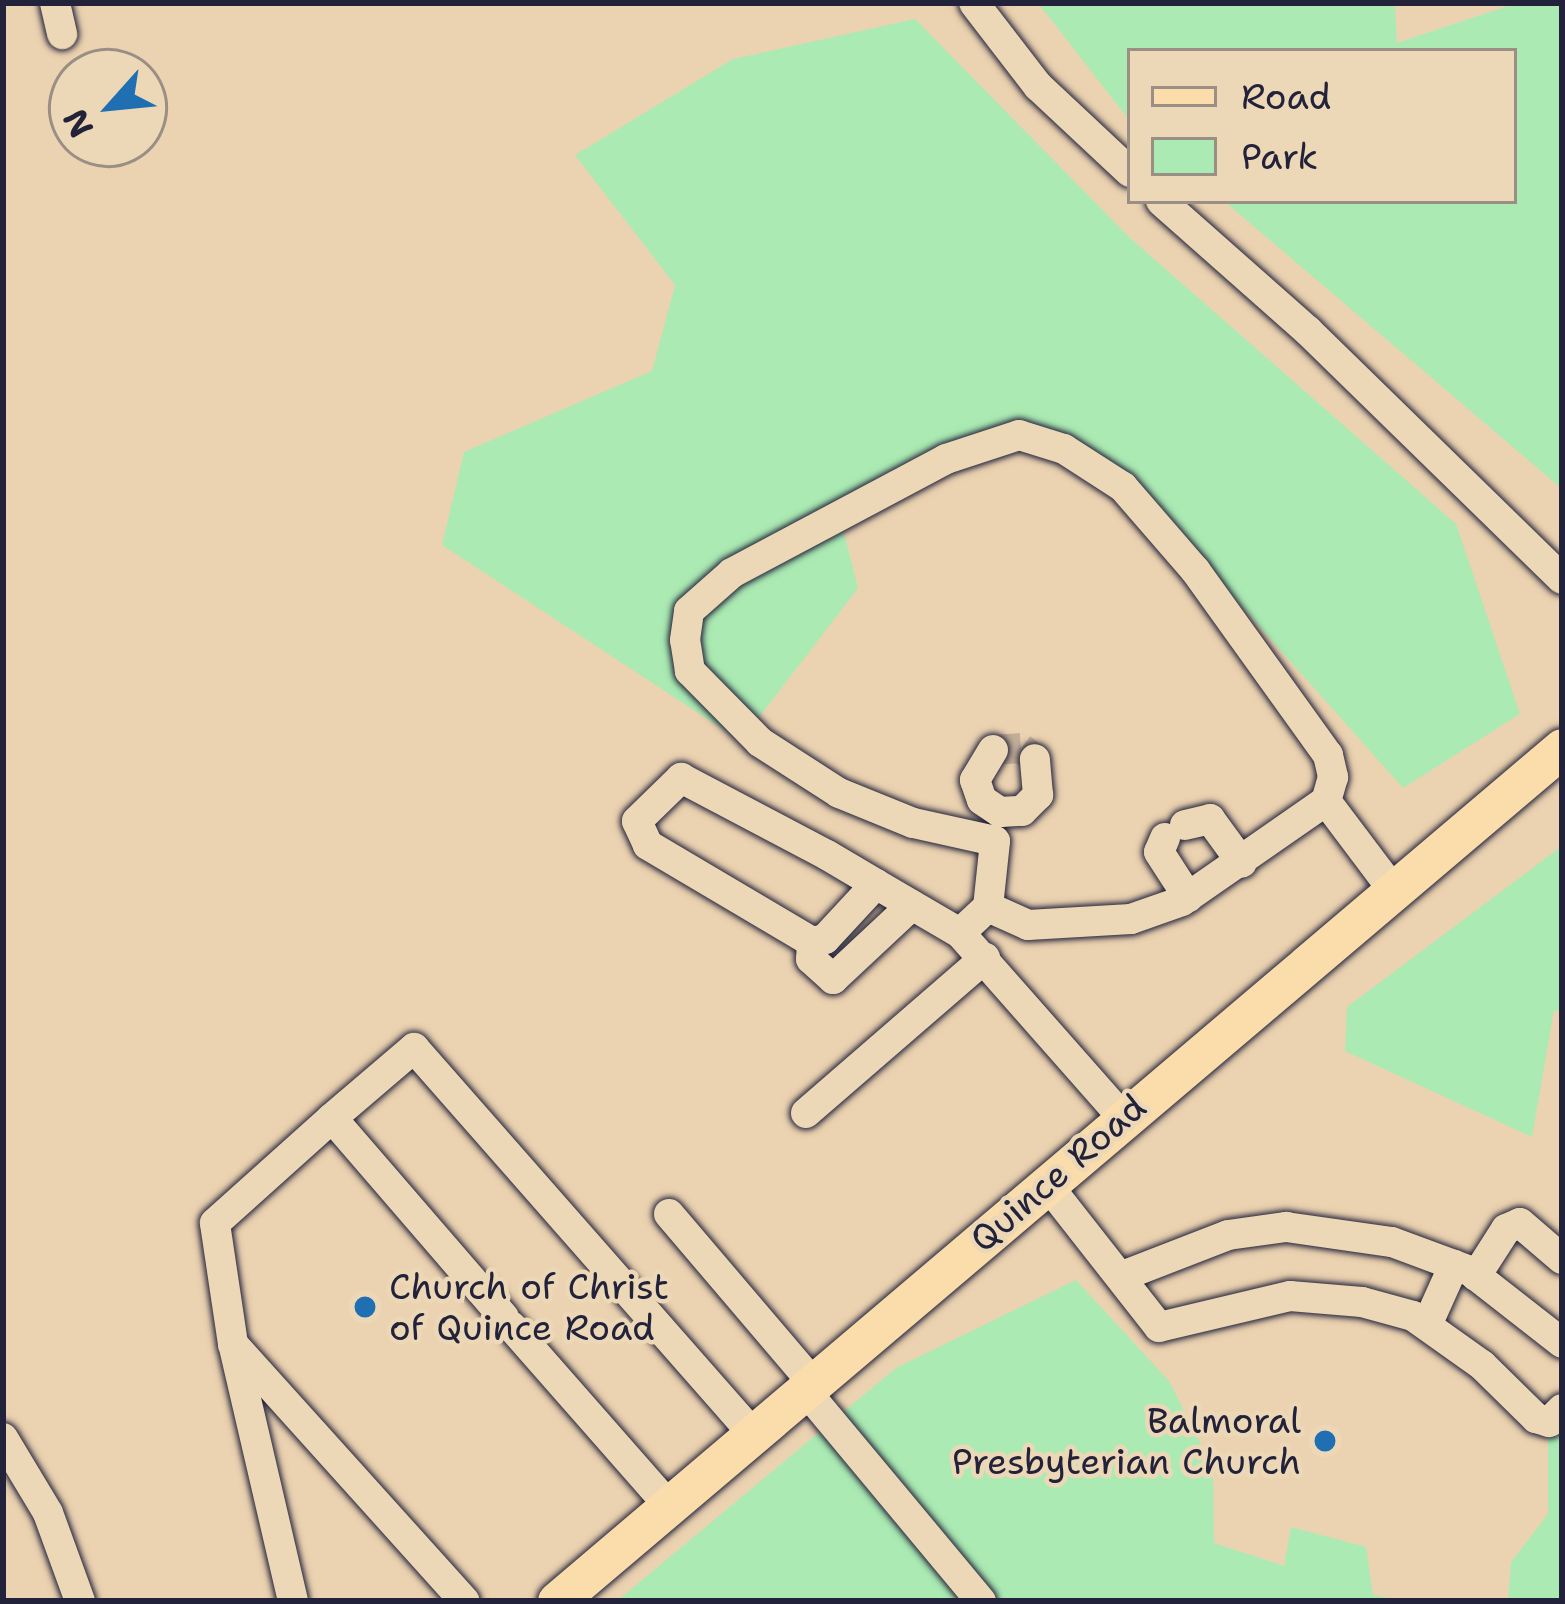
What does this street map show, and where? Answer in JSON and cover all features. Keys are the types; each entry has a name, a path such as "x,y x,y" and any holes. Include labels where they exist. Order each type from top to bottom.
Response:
{"main road":[{"name":"Quince Road","path":"557,1601 1560,750"}],"street":[{"path":"55,3 62,34"},
{"path":"974,3 1038,86 1127,169"},
{"path":"1164,204 1309,331 1562,579"},
{"path":"988,908 1028,926 1075,928 1188,897 1326,801 1333,777 1328,754 1195,570 1124,487 1064,449 1019,435 946,459 732,573 689,611 685,640 690,671 760,742 839,794 913,823 998,827 1038,796 1035,759"},
{"path":"960,934 988,908 998,827 975,780 993,750"},
{"path":"876,884 824,939 812,941 648,845 638,820 681,778 876,884 960,934 1122,1118"},
{"path":"1326,801 1393,890"},
{"path":"1188,897 1159,852 1175,831 1210,820 1242,863"},
{"path":"812,941 811,959 832,979 911,905"},
{"path":"806,1113 985,958"},
{"path":"292,1601 233,1344 214,1223 414,1048 753,1434"},
{"path":"332,1118 669,1506"},
{"path":"1046,1183 1125,1275 1159,1327 1290,1296 1362,1302 1427,1325 1536,1418 1549,1422 1562,1409"},
{"path":"669,1214 981,1601"},
{"path":"1427,1325 1465,1270 1506,1229 1520,1223 1562,1259"},
{"path":"1125,1275 1228,1235 1286,1227 1392,1242 1465,1270 1562,1343"},
{"path":"233,1344 464,1601"},
{"path":"3,1438 48,1513 80,1601"}],"green space":[{"path":"1038,3 1395,3 1397,43 1517,3 1562,3 1562,489 1228,204 1517,204 1517,48 1127,48 1127,117"},
{"path":"915,19 1130,238 1456,524 1520,714 1403,788 1195,554 1110,475 1017,437 919,454 839,513 858,588 741,741 442,545 464,452 652,371 675,285 575,155 733,59"},
{"path":"1562,846 1562,1013 1554,1010 1532,1137 1345,1051 1347,1007"},
{"path":"1076,1280 1169,1381 1213,1468 1214,1543 1284,1566 1291,1527 1366,1547 1373,1595 1408,1601 617,1601 896,1368"},
{"path":"1562,1428 1562,1601 1508,1601 1511,1562 1548,1514 1548,1436"}],"tunnel":[{"path":"993,750 1021,748 1035,759"}],"place":[{"name":"Church of Christ of Quince Road","path":"365,1307"},
{"name":"Balmoral Presbyterian Church","path":"1325,1441"}]}
